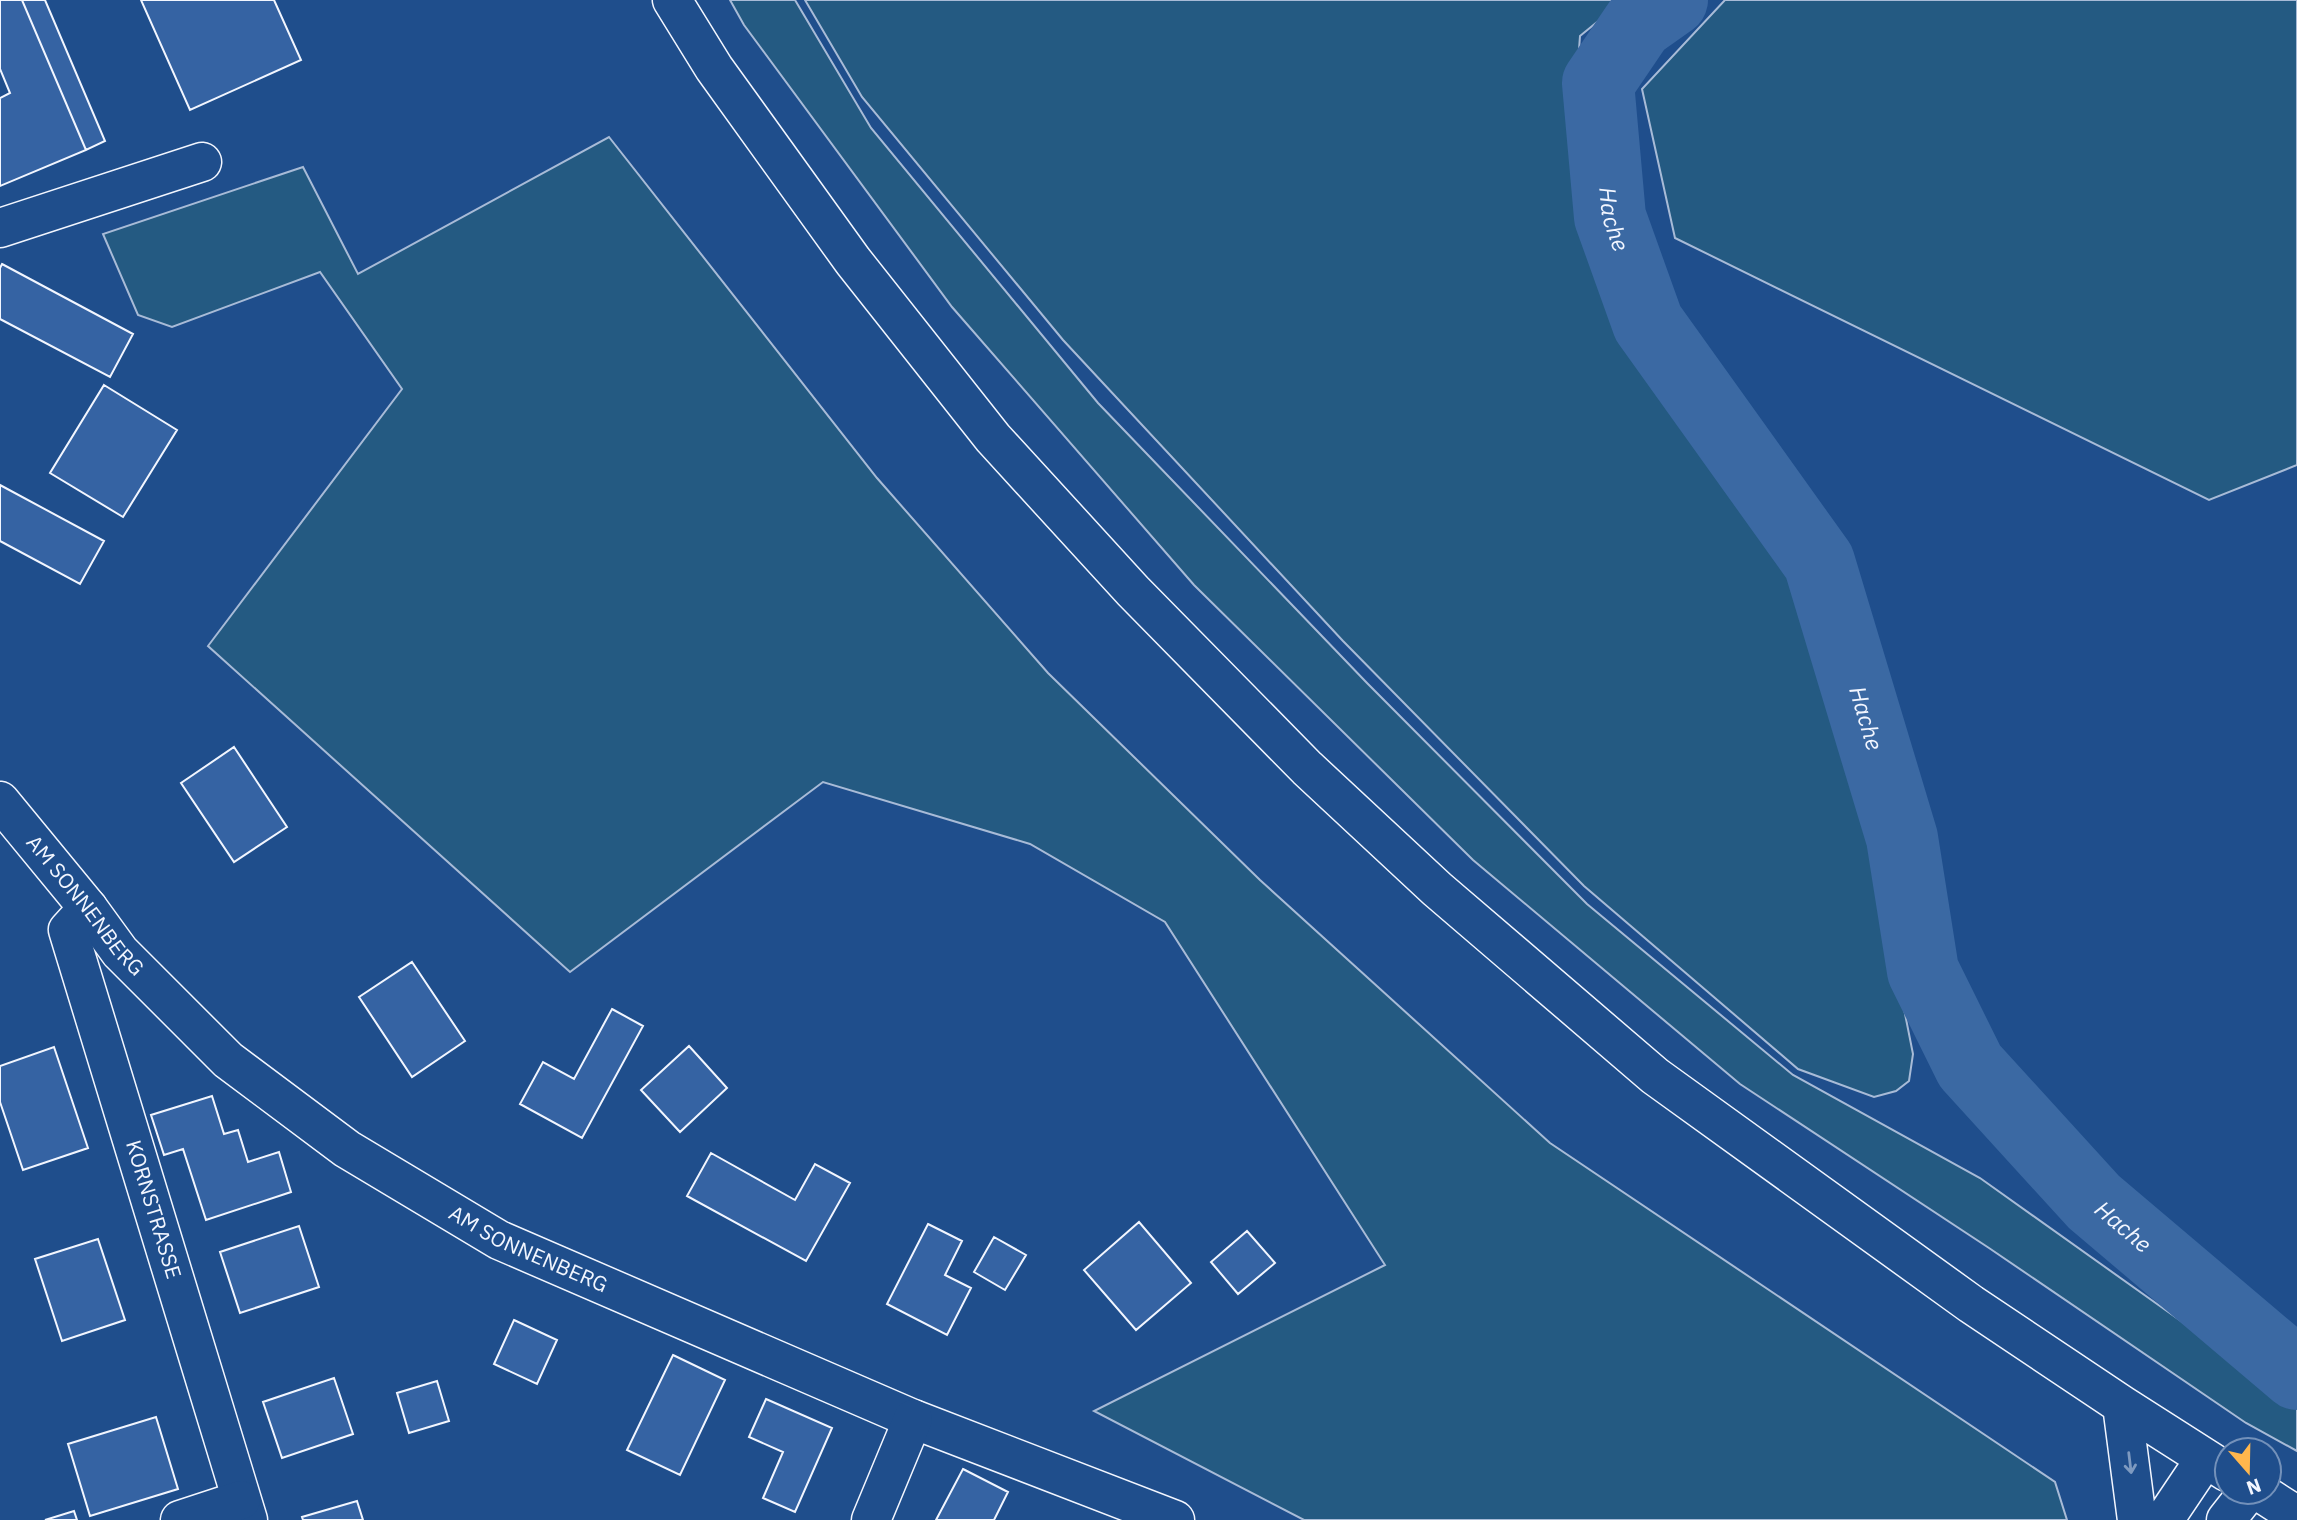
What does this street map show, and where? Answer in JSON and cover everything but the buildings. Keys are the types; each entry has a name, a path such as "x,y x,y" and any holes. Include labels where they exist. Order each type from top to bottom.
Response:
{"main road":[{"path":"672,0 714,68 853,261 993,438 1133,591 1307,768 1437,889 1655,1076 1972,1304 2213,1463"},
{"path":"0,228 202,162"},
{"name":"AM SONNENBERG","path":"0,801 88,908 120,952 228,1060 346,1149 499,1240 913,1419 1175,1520"},
{"name":"KORNSTRASSE","path":"88,908 68,930 244,1510"},
{"path":"2122,1405 2137,1520"},
{"path":"871,1520 913,1419"},
{"path":"2164,1520 2213,1468"},
{"path":"2226,1520 2237,1506"},
{"path":"2282,1506 2297,1516"},
{"path":"180,1520 244,1510"}],"shaded area":[{"path":"730,0 795,0 871,128 1098,403 1367,683 1587,904 1793,1075 1980,1178 2195,1331 2297,1397 2297,1451 2283,1443 2283,1436 2270,1436 2246,1423 1989,1248 1740,1084 1473,860 1194,585 952,307 744,25"},
{"path":"805,0 1624,0 1580,36 1575,104 1581,211 1658,390 1787,573 1872,848 1913,1054 1909,1081 1896,1091 1874,1097 1798,1069 1584,886 1343,641 1063,340 862,97"},
{"path":"1725,0 2297,0 2297,465 2209,500 1675,238 1642,89"},
{"path":"609,137 877,478 1048,673 1260,880 1550,1143 2055,1482 2067,1520 1304,1520 1094,1411 1385,1265 1165,922 1030,844 823,782 570,972 208,646 402,389 320,272 172,327 138,315 103,234 303,167 358,274"}],"waterway":[{"name":"Hache","path":"1672,0 1638,24 1598,83 1610,217 1648,323 1819,562 1902,838 1923,971 1970,1066 2094,1202 2297,1374"}]}
